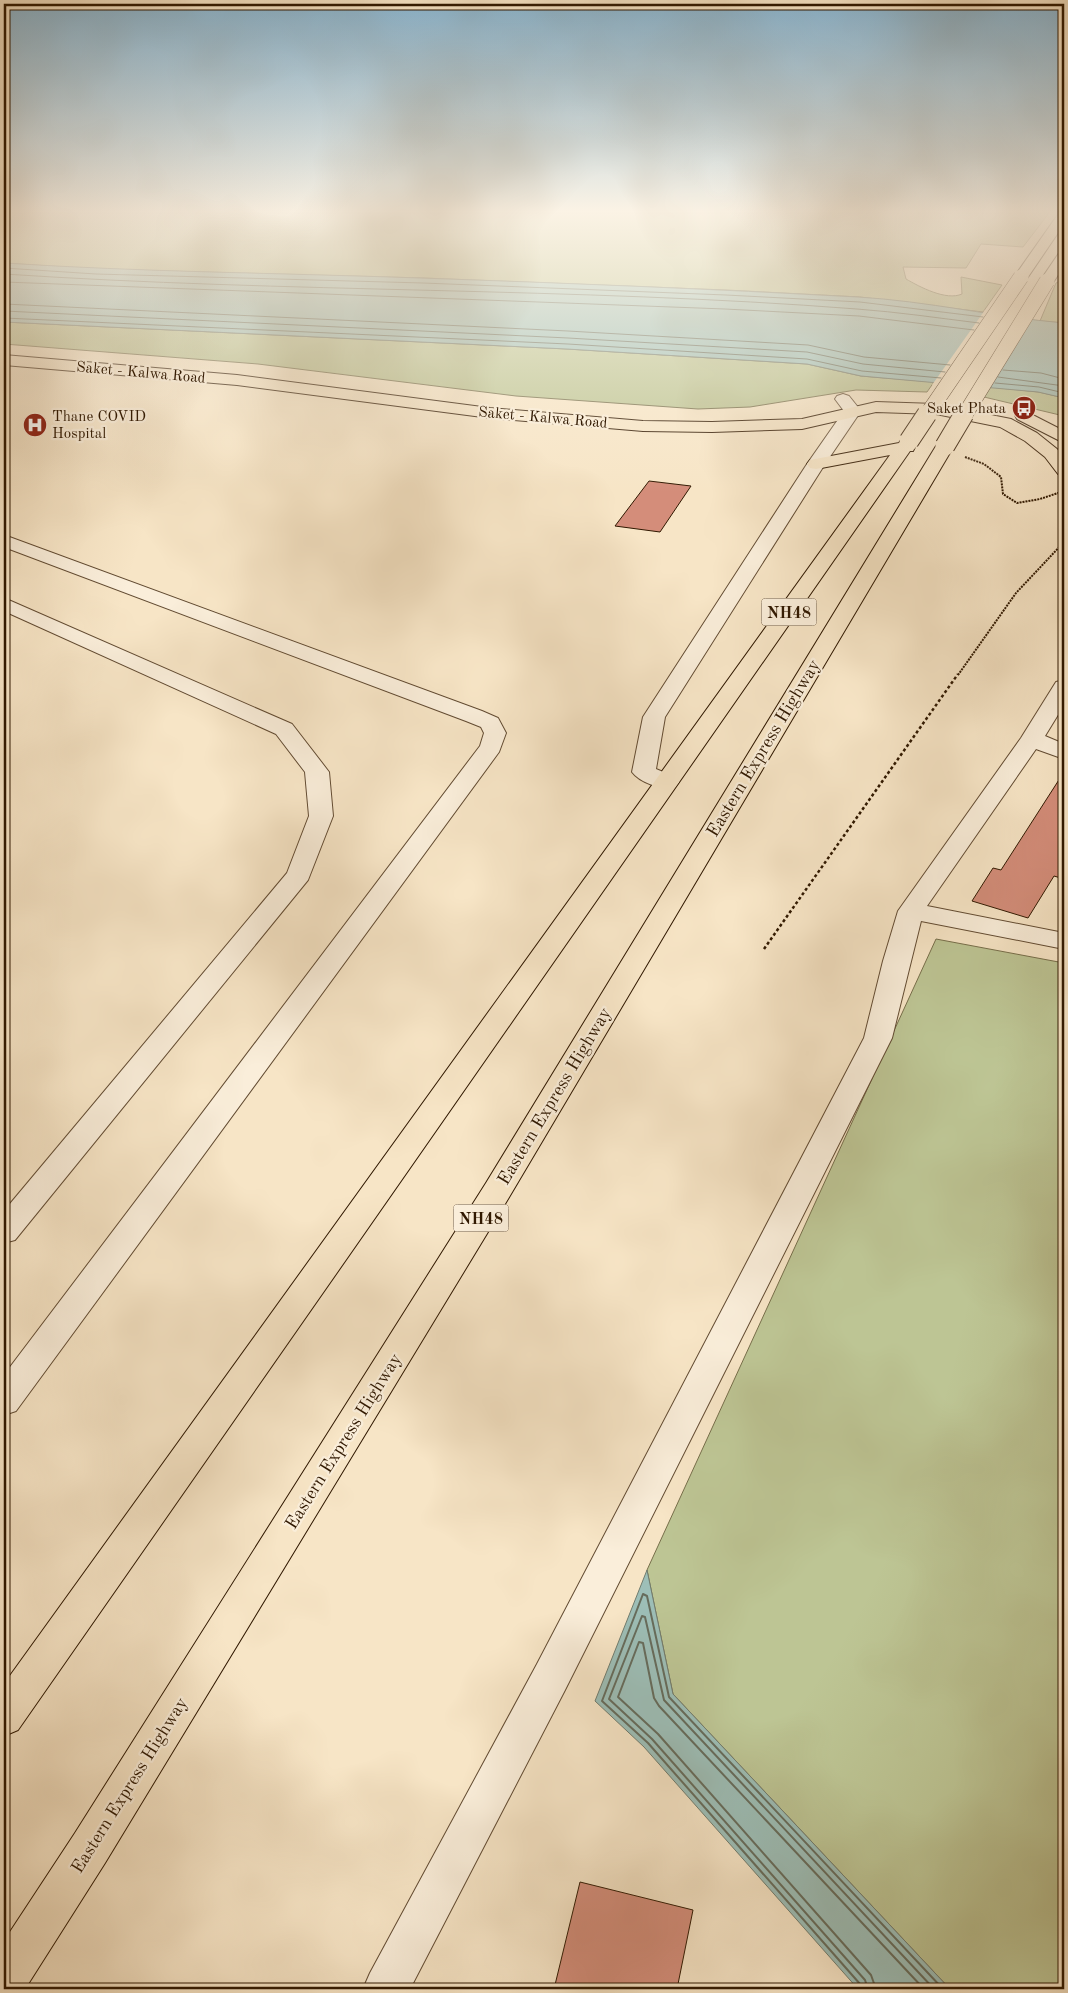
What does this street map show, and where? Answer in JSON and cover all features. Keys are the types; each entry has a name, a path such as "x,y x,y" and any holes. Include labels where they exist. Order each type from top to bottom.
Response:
{"main road":[{"name":"NH48","path":"4,1718 908,444 1001,306"},
{"name":"Eastern Express Highway","path":"4,1981 90,1848 497,1191 943,449 1032,306"},
{"name":"Saket - Kalwa Road","path":"4,347 274,372 506,400 744,421 802,424 866,396 903,395 980,404 1025,416 1064,438"},
{"name":"Saket - Kalwa Road","path":"4,360 260,383 490,413 643,426 744,421"},
{"path":"260,383 274,372"},
{"name":"Saket - Kalwa Road","path":"848,405 904,406 969,414 1005,423 1031,437 1051,453 1064,470"},
{"path":"816,464 908,444"}],"street":[{"path":"667,782 644,772 654,717 816,464 848,405"},
{"path":"4,541 474,716 490,723 495,733 491,747 4,1401"},
{"path":"4,604 284,728 316,772 320,816 299,875 4,1232"},
{"path":"386,1989 551,1677 878,1038 896,961 912,911 1032,739 1064,687"},
{"path":"1032,739 1064,752"},
{"path":"912,911 1064,941"}],"path":[{"path":"943,449 976,459 987,465 1001,477 1003,494 1017,503 1040,499 1064,490"},
{"path":"764,949 1016,593 1064,542"}],"green space":[{"path":"934,306 987,306 983,312"},
{"path":"1046,306 1064,306 1064,323 1040,321"},
{"path":"4,322 567,349 807,364 861,376 934,382 927,392 856,390 750,407 698,409 516,396 258,364 4,344"},
{"path":"990,387 1039,392 1064,398 1064,416 984,397"},
{"path":"936,939 1064,963 1064,1989 950,1989 673,1694 647,1570"}],"water":[{"path":"4,306 937,306 1064,323 1064,398 1038,392 861,376 807,364 567,349 4,322"},
{"path":"647,1570 673,1694 950,1989 858,1989 644,1747 595,1701"}],"pier":[{"path":"985,310 1034,317 988,390 932,385"}],"building":[{"path":"649,481 691,486 660,532 615,526"},
{"path":"1064,772 1064,879 1054,876 1028,918 972,901 993,868 1001,870"},
{"path":"580,1882 693,1910 677,1989 554,1989"}],"place":[{"name":"Saket Phata","path":"1024,408"},
{"name":"Thane COVID Hospital","path":"35,425"}]}
